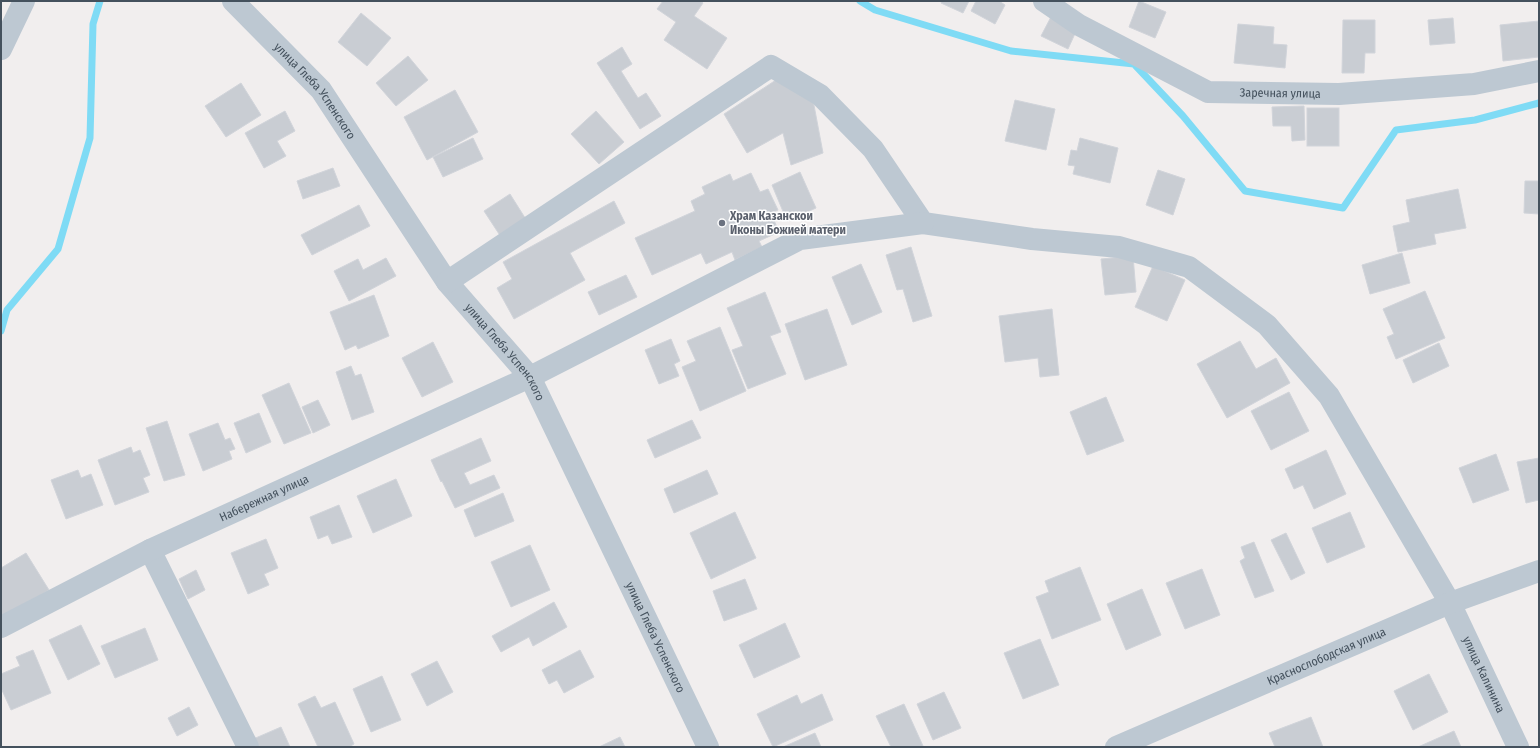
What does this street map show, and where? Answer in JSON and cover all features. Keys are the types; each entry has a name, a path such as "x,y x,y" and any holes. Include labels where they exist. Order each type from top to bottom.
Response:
{"street":[{"path":"1,49 24,1"},
{"name":"улица Глеба Успенского","path":"233,1 321,90 447,282 530,377 708,747"},
{"name":"Заречная улица","path":"1044,1 1080,25 1208,92 1339,94 1474,84 1539,71"},
{"path":"447,282 771,66 820,95 873,149 923,223"},
{"name":"Набережная улица","path":"1,627 150,550 530,377 800,239 923,223"},
{"name":"улица Калинина","path":"923,223 1032,239 1119,247 1190,267 1267,326 1329,396 1450,603 1518,747"},
{"path":"150,550 248,747"},
{"name":"Краснослободская улица","path":"1116,747 1450,603 1539,571"}],"building":[{"path":"663,1 700,1 703,3 694,16 727,38 707,69 664,40 676,22 657,9"},
{"path":"942,1 969,1 963,13 941,3"},
{"path":"976,1 999,1 1005,5 995,24 971,11"},
{"path":"1139,1 1166,12 1155,38 1129,27"},
{"path":"361,13 391,38 367,66 338,42"},
{"path":"1052,15 1078,27 1068,49 1041,36"},
{"path":"1453,18 1455,43 1430,45 1428,20"},
{"path":"1343,20 1375,20 1375,53 1365,53 1364,73 1342,73"},
{"path":"1539,21 1539,57 1503,61 1500,25"},
{"path":"1238,24 1274,27 1273,44 1287,45 1285,68 1234,63"},
{"path":"622,47 632,64 621,71 638,98 646,93 661,116 640,129 597,63"},
{"path":"408,56 428,80 396,106 376,83"},
{"path":"779,78 813,100 823,153 791,165 783,133 747,153 724,114"},
{"path":"241,83 261,115 226,137 205,106"},
{"path":"455,90 478,132 427,160 404,117"},
{"path":"1015,100 1055,109 1046,150 1005,141"},
{"path":"1304,106 1305,140 1292,141 1291,126 1273,126 1272,107"},
{"path":"1307,108 1339,108 1339,146 1307,146"},
{"path":"285,111 295,131 277,141 286,156 264,168 245,133"},
{"path":"596,111 624,142 599,164 571,134"},
{"path":"473,138 483,159 443,177 433,157"},
{"path":"1080,138 1118,148 1110,183 1073,174 1075,166 1068,165 1071,150 1077,151"},
{"path":"333,168 340,186 303,199 297,181"},
{"path":"1158,170 1185,179 1173,215 1146,205"},
{"path":"800,172 816,208 787,221 772,185"},
{"name":"Храм Казанскои Иконы Божией матери","path":"751,173 760,192 768,189 778,210 771,213 779,232 759,241 762,247 735,260 732,252 706,264 701,253 652,275 635,238 695,211 691,201 705,194 702,187 730,174 733,181"},
{"path":"1525,181 1539,181 1539,214 1524,213"},
{"path":"1458,189 1466,228 1434,234 1436,244 1398,252 1393,226 1410,222 1406,200"},
{"path":"510,194 527,221 501,237 484,211"},
{"path":"614,201 625,223 570,253 585,280 514,319 497,288 512,279 503,262"},
{"path":"359,205 370,226 312,255 301,235"},
{"path":"911,247 932,316 913,322 903,289 897,290 886,255"},
{"path":"1402,253 1410,283 1370,294 1362,265"},
{"path":"1133,256 1136,292 1105,295 1101,259"},
{"path":"386,258 396,276 349,301 334,271 358,259 363,270"},
{"path":"861,264 882,312 852,325 832,277"},
{"path":"1153,266 1185,280 1167,321 1135,307"},
{"path":"626,275 637,297 599,315 588,292"},
{"path":"1425,291 1445,338 1396,359 1387,337 1394,334 1383,309"},
{"path":"765,292 781,332 770,336 786,374 748,389 732,350 743,346 727,308"},
{"path":"374,295 389,336 358,349 356,345 345,350 330,312"},
{"path":"827,309 847,365 805,380 785,324"},
{"path":"1052,309 1059,375 1040,377 1038,358 1005,362 999,316"},
{"path":"720,327 746,391 700,411 682,367 696,361 687,341"},
{"path":"671,339 680,361 674,364 679,376 659,384 645,350"},
{"path":"1240,341 1256,369 1276,358 1290,383 1227,418 1197,364"},
{"path":"433,342 453,382 422,397 402,358"},
{"path":"1439,343 1449,366 1413,383 1403,360"},
{"path":"351,366 355,376 361,374 374,412 352,420 336,372"},
{"path":"289,383 311,433 284,444 262,395"},
{"path":"1289,392 1309,431 1271,450 1251,411"},
{"path":"1106,397 1124,441 1087,455 1070,412"},
{"path":"318,400 330,425 313,433 302,407"},
{"path":"259,413 271,442 246,453 234,423"},
{"path":"692,420 701,438 655,458 647,440"},
{"path":"167,421 185,475 164,481 146,428"},
{"path":"218,423 225,440 230,438 235,449 229,451 232,459 203,471 189,434"},
{"path":"481,438 491,461 464,473 470,485 494,475 500,488 455,508 431,460"},
{"path":"131,447 133,453 140,450 150,475 143,478 149,492 115,505 98,460"},
{"path":"1326,450 1346,494 1314,509 1303,485 1294,489 1285,469"},
{"path":"1496,454 1509,490 1473,503 1459,468"},
{"path":"1539,458 1539,500 1526,503 1517,462"},
{"path":"78,470 81,478 91,474 103,505 66,519 51,480"},
{"path":"707,470 718,494 674,513 664,489"},
{"path":"396,479 412,516 373,533 357,496"},
{"path":"503,493 514,521 475,537 464,510"},
{"path":"339,505 352,537 332,544 328,535 318,539 310,517"},
{"path":"735,512 756,558 711,579 690,533"},
{"path":"1350,512 1365,547 1327,563 1312,528"},
{"path":"1286,533 1305,573 1291,580 1271,540"},
{"path":"266,539 278,568 264,574 269,585 248,594 231,553"},
{"path":"1254,542 1274,591 1255,598 1240,561 1245,558 1241,547"},
{"path":"530,545 550,590 511,607 491,562"},
{"path":"26,553 49,590 1,620 1,568"},
{"path":"1080,567 1101,620 1052,639 1036,597 1049,592 1045,581"},
{"path":"1202,569 1220,615 1185,629 1166,583"},
{"path":"196,570 205,590 188,599 179,579"},
{"path":"745,579 757,609 724,621 713,591"},
{"path":"1142,589 1161,635 1126,650 1107,604"},
{"path":"554,602 567,627 533,646 529,637 501,652 492,636"},
{"path":"785,623 800,657 754,678 739,645"},
{"path":"81,625 100,664 68,680 49,640"},
{"path":"145,628 158,660 115,678 101,646"},
{"path":"1040,639 1059,685 1023,699 1004,653"},
{"path":"33,650 51,693 11,710 1,688 1,674 20,666 16,657"},
{"path":"580,650 594,677 564,693 557,680 549,684 542,670"},
{"path":"437,661 453,692 427,706 411,674"},
{"path":"1429,674 1448,712 1413,730 1394,691"},
{"path":"382,676 401,720 371,732 353,689"},
{"path":"944,692 961,728 933,740 917,704"},
{"path":"822,694 833,720 773,747 757,714 797,695 801,704"},
{"path":"315,696 321,708 335,702 354,744 349,747 318,747 298,704"},
{"path":"904,704 923,746 921,747 891,747 876,716"},
{"path":"189,707 198,725 177,736 168,718"},
{"path":"1311,717 1323,747 1275,747 1269,733"},
{"path":"281,727 290,747 254,747 251,740"},
{"path":"1454,731 1461,747 1418,747"},
{"path":"815,733 821,747 783,747"},
{"path":"620,737 625,747 599,747"}],"waterway":[{"path":"1,331 7,310 58,249 90,138 93,24 100,1"},
{"path":"860,1 875,10 1011,51 1134,64 1183,116 1245,191 1343,208 1396,130 1475,120 1539,103"}],"place":[{"name":"Храм Казанскои Иконы Божией матери","path":"722,223"}]}
